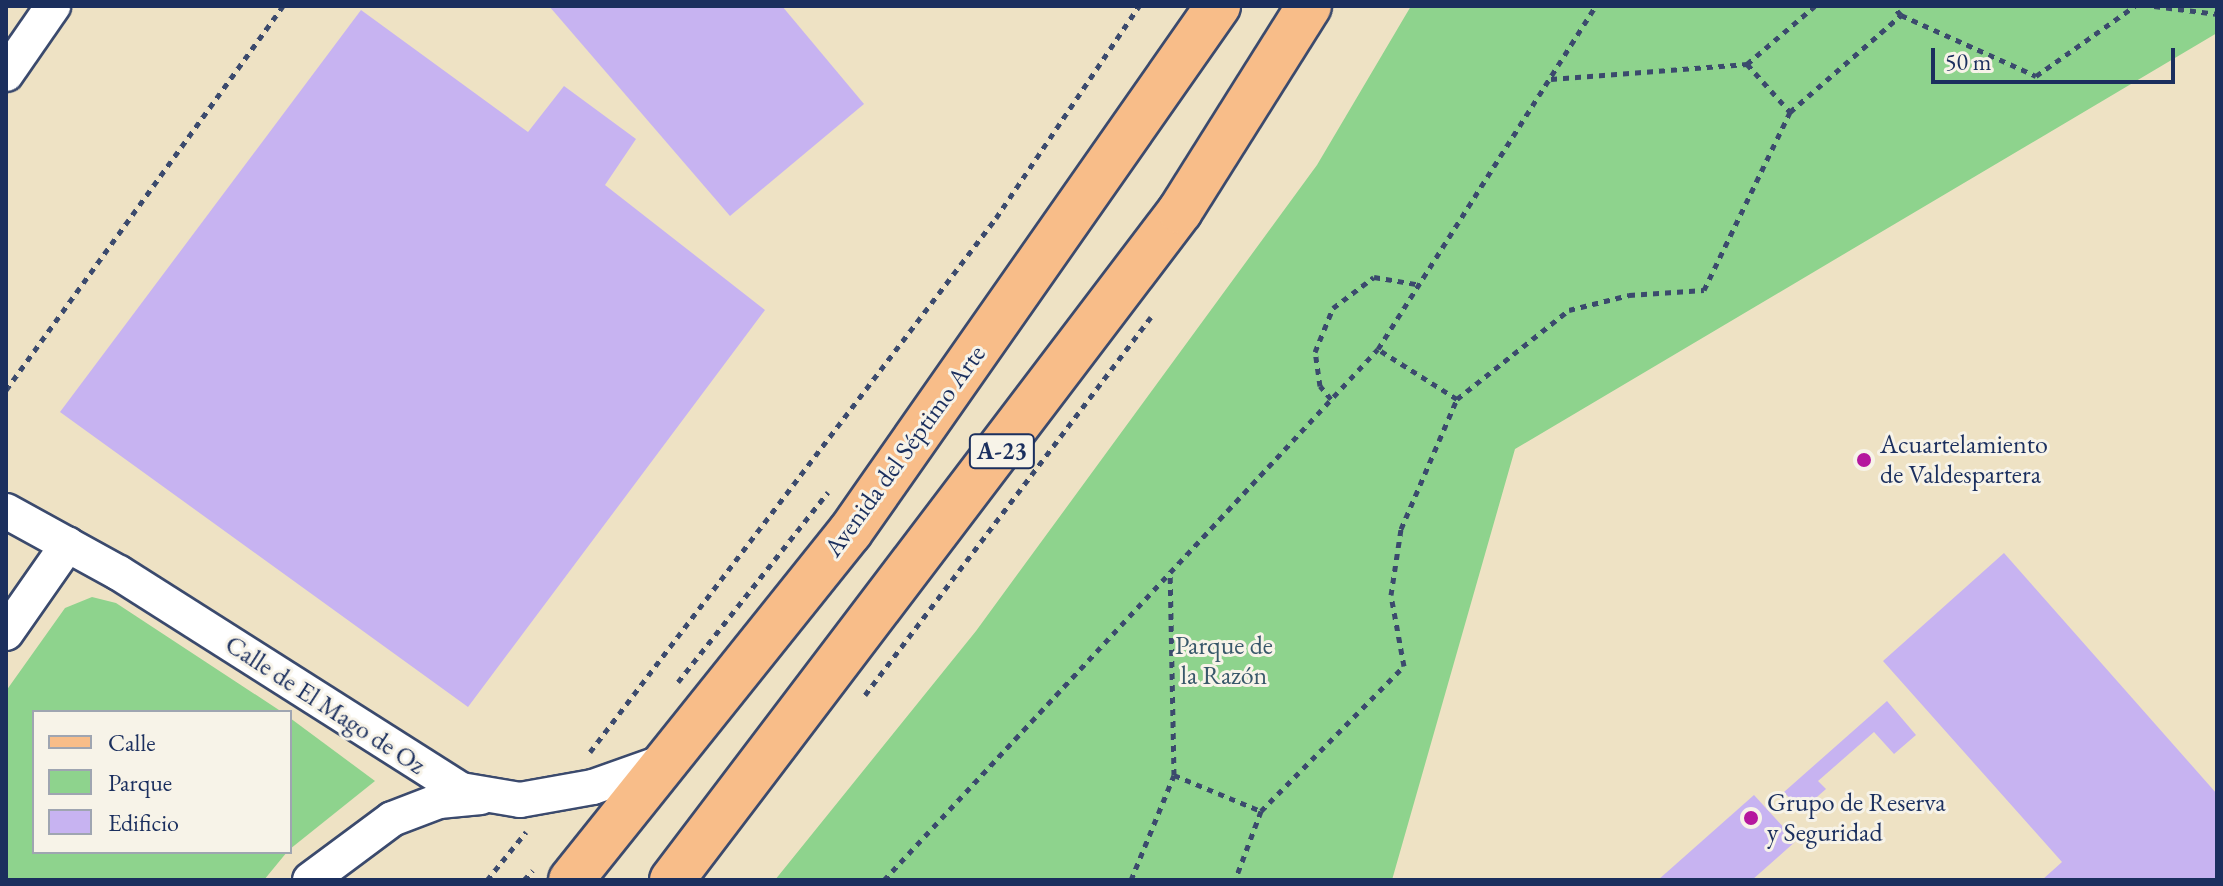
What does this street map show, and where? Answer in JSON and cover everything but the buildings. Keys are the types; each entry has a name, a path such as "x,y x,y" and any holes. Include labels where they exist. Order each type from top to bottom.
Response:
{"main road":[{"name":"Avenida del Séptimo Arte","path":"557,869 666,761 850,532 1218,6"},
{"name":"A-23","path":"672,880 1180,211 1309,6"}],"street":[{"path":"6,74 53,6"},
{"name":"Calle de El Mago de Oz","path":"6,511 68,544 443,781 481,797 559,793 666,761"},
{"path":"6,633 68,544"},
{"path":"310,880 361,836 409,811 481,797"}],"path":[{"path":"6,390 283,6"},
{"path":"487,880 559,793 996,218 1139,6"},
{"path":"884,880 1378,349 1416,284 1596,6"},
{"path":"1550,79 1747,64 1815,6"},
{"path":"1893,6 1901,15 2036,76 2135,6"},
{"path":"2154,6 2217,14"},
{"path":"1235,880 1261,811 1404,666 1391,595 1401,529 1457,399 1569,310 1629,295 1704,290 1790,112 1901,15"},
{"path":"1747,64 1790,112"},
{"path":"1331,399 1314,369 1315,352 1333,308 1374,277 1416,284"},
{"path":"1378,349 1457,399"},
{"name":"Avenida del Séptimo Arte","path":"671,692 834,484"},
{"path":"1131,880 1174,775 1170,572"},
{"path":"1174,775 1261,811"},
{"path":"524,880 557,869"}],"green space":[{"name":"Parque de la Razón","path":"1411,6 2217,6 2217,33 1515,449 1392,880 775,880 976,631 1317,165"},
{"path":"92,597 116,603 279,710 32,710 32,854 285,854 264,880 6,880 6,691 65,608"},
{"path":"292,719 375,781 292,847"}],"place":[{"name":"Acuartelamiento de Valdespartera","path":"1864,460"},
{"name":"Grupo de Reserva y Seguridad","path":"1751,818"}]}
